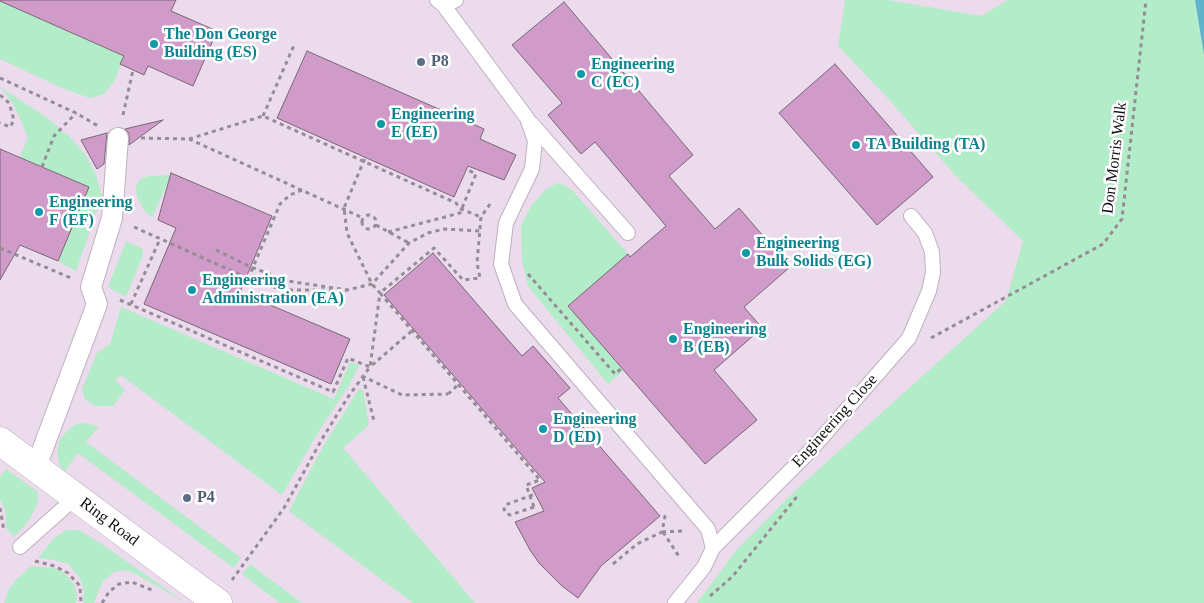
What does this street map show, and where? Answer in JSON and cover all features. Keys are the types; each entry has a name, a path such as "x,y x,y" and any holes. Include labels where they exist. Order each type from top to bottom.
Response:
{"street":[{"path":"36,468 98,304 91,287 112,218 118,138"},
{"name":"Ring Road","path":"0,441 76,497 224,593"}],"lane":[{"path":"446,2 527,118 628,233"},
{"path":"527,118 535,142 532,169 506,223 501,264 515,304 708,529 712,548"},
{"name":"Engineering Close","path":"675,603 704,567 712,548 811,450 909,338 929,291 933,272 932,252 925,233 911,216"},
{"path":"20,547 76,497"}],"path":[{"name":"Don Morris Walk","path":"909,338 920,344 1103,244 1122,219 1146,0"},
{"path":"263,116 295,44"},
{"path":"118,138 133,70"},
{"path":"0,78 76,113 118,138 190,139 263,116 365,159 456,203 460,209 481,217"},
{"path":"0,95 9,104 14,120 10,128 0,123"},
{"path":"42,167 54,136 76,113"},
{"path":"190,139 363,218"},
{"path":"365,159 344,208 347,234 372,284 540,480 526,486 534,507 510,515 506,513 505,505 535,494"},
{"path":"388,232 460,213 460,209 476,174 466,169"},
{"path":"248,279 280,204 290,195 302,189"},
{"path":"371,214 377,221 376,225 368,229 364,227 362,223 363,218 371,214"},
{"path":"112,218 248,279 285,290 347,290 372,284 409,243 444,229 480,231"},
{"path":"376,225 409,243"},
{"path":"131,304 160,239"},
{"path":"0,248 333,392 348,358 370,367"},
{"path":"370,367 380,293 434,248 463,280 480,278"},
{"path":"216,250 251,267 288,281 347,290"},
{"path":"526,272 615,374 622,368"},
{"path":"224,593 284,508 322,439 362,376 414,329"},
{"path":"362,376 402,395 448,394 460,383"},
{"path":"362,376 374,421"},
{"path":"0,508 4,531"},
{"path":"669,512 664,516 662,532 680,558"},
{"path":"613,564 637,544 662,532 688,530"},
{"path":"35,561 54,566 68,573 80,586 80,603"},
{"path":"102,603 108,592 119,584 132,582 154,590"}],"shaded area":[{"path":"0,0 1204,0 1204,603 0,603"}],"green space":[{"path":"845,0 888,0 981,16 1008,0 1195,0 1204,55 1204,603 697,603 738,548 799,487 1006,301 1023,241 956,176 885,95 838,46"},
{"path":"0,1 124,56 115,80 104,94 90,98 62,88 0,59"},
{"path":"0,87 46,117 70,137 85,154 96,175 102,196 76,271 58,261 89,187 20,157 28,138 13,104"},
{"path":"171,175 152,218 144,210 137,197 136,186 140,179 149,176"},
{"path":"557,183 573,191 628,254 568,306 624,370 608,384 528,286 522,261 521,226 531,206 545,190"},
{"path":"126,241 142,248 143,255 126,297 108,287"},
{"path":"121,307 334,399 350,362 359,365 351,382 316,436 282,495 121,375 115,380 125,390 113,406 95,406 85,399 82,389 97,353 110,344"},
{"path":"359,389 363,390 369,425 343,448 475,603 413,603 289,511 325,443"},
{"path":"83,423 99,426 86,442 241,558 234,568 78,453 65,471 60,466 57,453 60,439 76,424"},
{"path":"6,469 38,492 37,505 28,522 14,537 6,528 5,510 0,500 0,477"},
{"path":"66,530 79,530 99,542 186,603 134,573 125,570 114,572 102,582 94,603 83,603 84,592 80,578 68,564 38,558 53,539"},
{"path":"250,564 302,603 280,603 242,574"},
{"path":"31,566 53,568 63,572 74,584 77,595 76,603 4,603 8,591 15,581"}],"water":[{"path":"1195,0 1204,0 1204,55"}],"building":[{"name":"The Don George Building (ES)","path":"0,0 176,0 171,11 217,31 193,86 148,66 144,75 120,64 124,56"},
{"path":"564,2 693,155 669,176 715,229 739,208 790,267 744,307 762,328 714,370 757,420 705,464 568,306 628,254 630,257 666,226 595,142 581,154 548,115 562,103 512,45"},
{"name":"Engineering E (EE)","path":"307,51 484,129 480,139 516,155 504,180 468,166 454,197 277,118"},
{"name":"TA Building (TA)","path":"835,64 933,177 877,225 779,113"},
{"path":"163,120 129,145 129,133 125,129"},
{"path":"107,133 104,164 97,169 81,140"},
{"name":"Engineering F (EF)","path":"0,149 89,187 58,261 20,245 0,280"},
{"name":"Engineering Administration (EA)","path":"171,173 272,216 240,292 350,339 331,384 144,304 176,228 158,220"},
{"name":"Engineering D (ED)","path":"433,253 522,356 533,346 570,388 558,398 660,516 601,566 578,598 562,586 539,563 515,522 544,511 532,488 545,482 384,295"}],"place":[{"name":"The Don George Building (ES)","path":"154,44"},
{"name":"P8","path":"421,62"},
{"name":"Engineering C (EC)","path":"581,74"},
{"name":"Engineering E (EE)","path":"381,124"},
{"name":"TA Building (TA)","path":"856,145"},
{"name":"Engineering F (EF)","path":"39,212"},
{"name":"Engineering Bulk Solids (EG)","path":"746,253"},
{"name":"Engineering Administration (EA)","path":"192,290"},
{"name":"Engineering B (EB)","path":"673,339"},
{"name":"Engineering D (ED)","path":"543,429"},
{"name":"P4","path":"187,498"}]}
